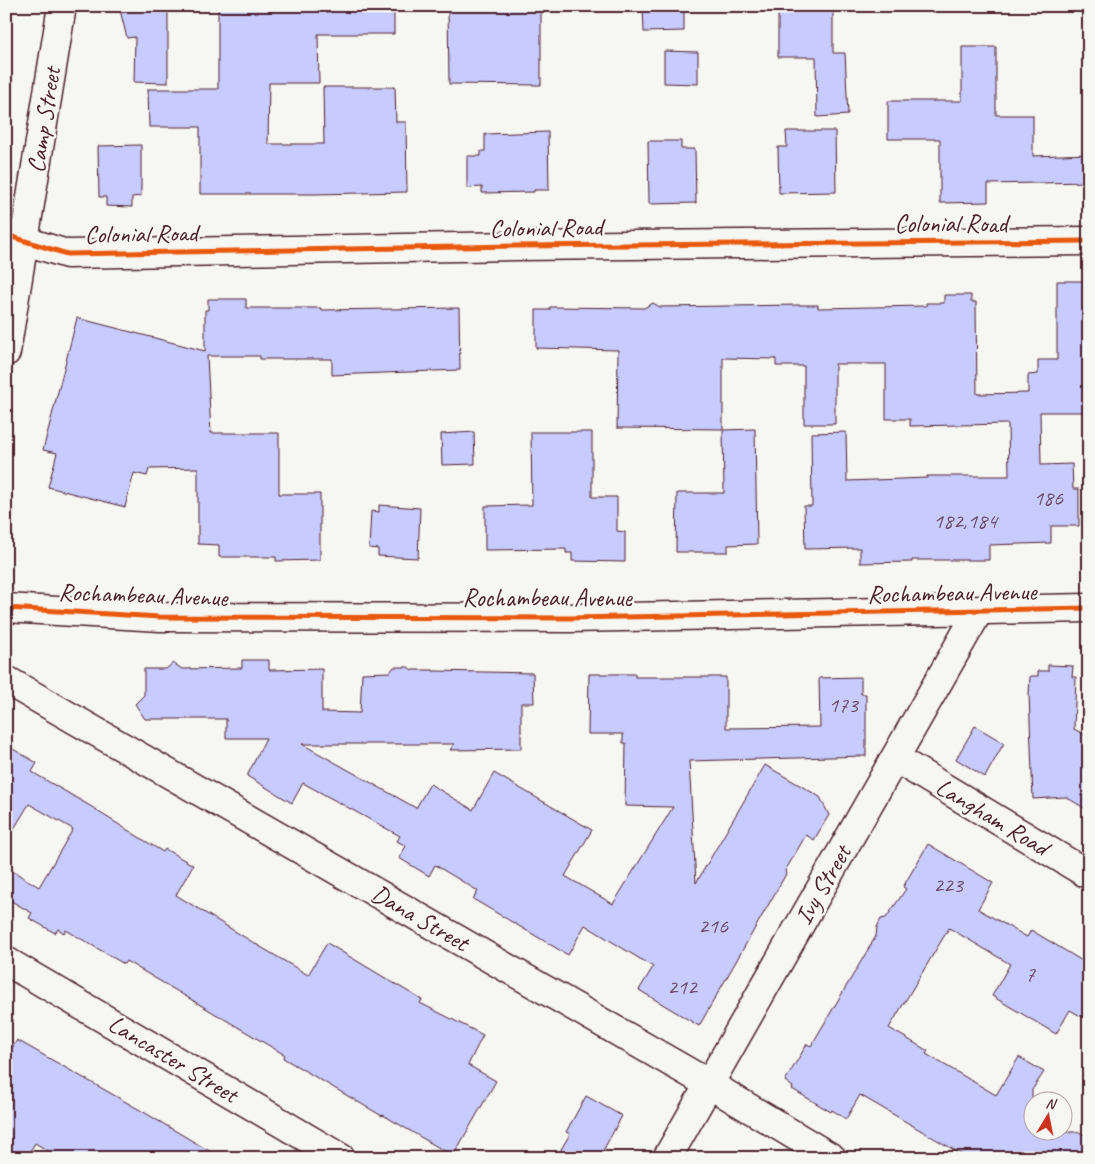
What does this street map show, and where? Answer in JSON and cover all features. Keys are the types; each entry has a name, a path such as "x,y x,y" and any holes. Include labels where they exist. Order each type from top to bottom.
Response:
{"street":[{"name":"Camp Street","path":"6,352 15,237 62,6"},
{"name":"Colonial Road","path":"15,237 67,254 526,246 1089,242"},
{"name":"Rochambeau Avenue","path":"6,608 160,617 570,618 978,612 1089,608"},
{"name":"Ivy Street","path":"667,1158 978,612"},
{"name":"Dana Street","path":"6,680 709,1084 832,1158"},
{"name":"Langham Road","path":"895,758 1089,875"},
{"name":"Lancaster Street","path":"6,961 341,1158"}],"building":[{"path":"119,6 168,6 168,83 134,82 135,37 127,38"},
{"path":"218,6 394,6 394,34 318,34 319,83 269,83 268,144 324,144 323,87 395,87 396,122 406,122 407,192 200,194 200,127 149,127 148,89 218,89"},
{"path":"448,6 541,6 541,85 449,84"},
{"path":"643,6 684,6 684,31 644,32"},
{"path":"778,6 833,6 833,53 845,53 848,115 817,117 816,57 778,57"},
{"path":"962,47 996,47 996,115 1033,115 1033,156 1089,154 1089,182 988,184 988,202 940,203 940,139 888,139 888,101 962,101"},
{"path":"664,51 698,52 698,84 664,83"},
{"path":"786,131 835,131 836,192 779,193 778,147 787,147"},
{"path":"548,132 549,190 482,193 482,187 467,188 467,156 481,156 481,151 485,151 485,134"},
{"path":"648,141 681,141 681,149 695,149 696,203 649,204"},
{"path":"141,145 141,196 132,197 132,207 106,206 106,197 99,197 98,146"},
{"path":"1057,281 1089,281 1086,412 1040,412 1041,465 1072,464 1073,489 1079,489 1079,526 1051,526 1051,543 989,545 989,560 912,560 912,562 860,563 860,548 805,549 804,506 812,506 811,433 846,432 847,481 927,478 927,476 1009,476 1008,424 910,426 910,419 886,419 886,364 835,364 835,424 804,424 804,366 776,366 776,359 723,358 723,429 617,428 618,350 536,348 536,310 550,310 550,307 644,308 653,303 660,307 818,305 818,308 926,306 926,303 944,303 944,295 971,295 971,302 976,302 977,394 1028,393 1028,375 1038,374 1038,360 1057,360"},
{"path":"208,299 246,299 246,308 321,308 321,310 459,308 460,370 332,375 332,359 260,359 260,356 207,356 211,433 279,433 279,494 320,494 320,560 276,561 276,557 219,557 219,545 198,544 198,468 149,469 147,476 134,473 125,507 48,487 57,453 43,450 77,318 205,351 205,310 208,310"},
{"path":"755,429 757,544 728,545 728,552 676,552 677,493 724,493 723,430"},
{"path":"474,432 475,464 442,465 441,434"},
{"path":"531,432 592,432 592,497 617,497 617,531 625,532 625,562 572,561 572,553 566,553 566,549 485,550 485,506 532,505"},
{"path":"379,505 420,508 418,558 378,556 378,549 369,548 371,511 379,512"},
{"path":"242,660 269,660 269,670 322,669 322,712 360,713 362,673 390,672 394,667 433,671 533,673 534,703 521,703 521,749 450,750 454,744 302,744 416,808 430,784 473,810 494,773 592,830 565,876 613,904 673,807 625,806 626,743 623,743 623,734 588,734 589,674 635,674 635,677 726,677 726,728 820,727 819,678 861,677 861,694 866,694 866,756 689,761 696,883 765,765 820,797 829,815 814,840 806,835 785,871 786,874 699,1026 639,990 653,967 585,925 568,955 473,899 478,891 435,865 429,876 399,858 406,846 397,841 400,836 303,783 292,803 247,776 266,738 226,738 226,719 145,719 135,704 144,695 144,669 166,669 173,663 182,669 242,668"},
{"path":"1048,665 1073,666 1072,677 1076,677 1074,729 1089,737 1089,811 1066,797 1033,799 1030,676 1038,676 1038,671 1048,671"},
{"path":"975,726 1004,743 985,777 956,759"},
{"path":"6,745 37,763 32,772 163,852 165,849 193,865 176,895 254,943 308,975 327,943 422,1000 420,1003 483,1035 468,1065 496,1081 453,1156 283,1058 285,1055 126,961 124,964 66,930 64,933 58,929 55,933 29,918 32,913 6,898 6,867 39,887 73,829 29,804 6,842"},
{"path":"928,844 993,883 978,909 1027,937 1031,930 1089,965 1089,1021 1070,1010 1056,1034 992,996 1010,964 949,928 889,1028 928,1051 926,1054 996,1095 1019,1057 1044,1072 1032,1092 1022,1092 1022,1142 1072,1142 1072,1132 1079,1132 1089,1137 1089,1158 968,1158 860,1095 846,1119 792,1089 793,1087 785,1081 807,1044 811,1046 876,936 877,927 881,919 886,918 906,889 903,887"},
{"path":"17,1040 221,1158 60,1158 35,1143 26,1158 6,1158 6,1058"},
{"path":"586,1096 622,1116 599,1158 556,1158 570,1134 566,1132"}],"cycle path":[{"path":"6,235 67,254 516,246 1089,241"},
{"path":"6,608 160,617 570,618 1089,608"}]}
